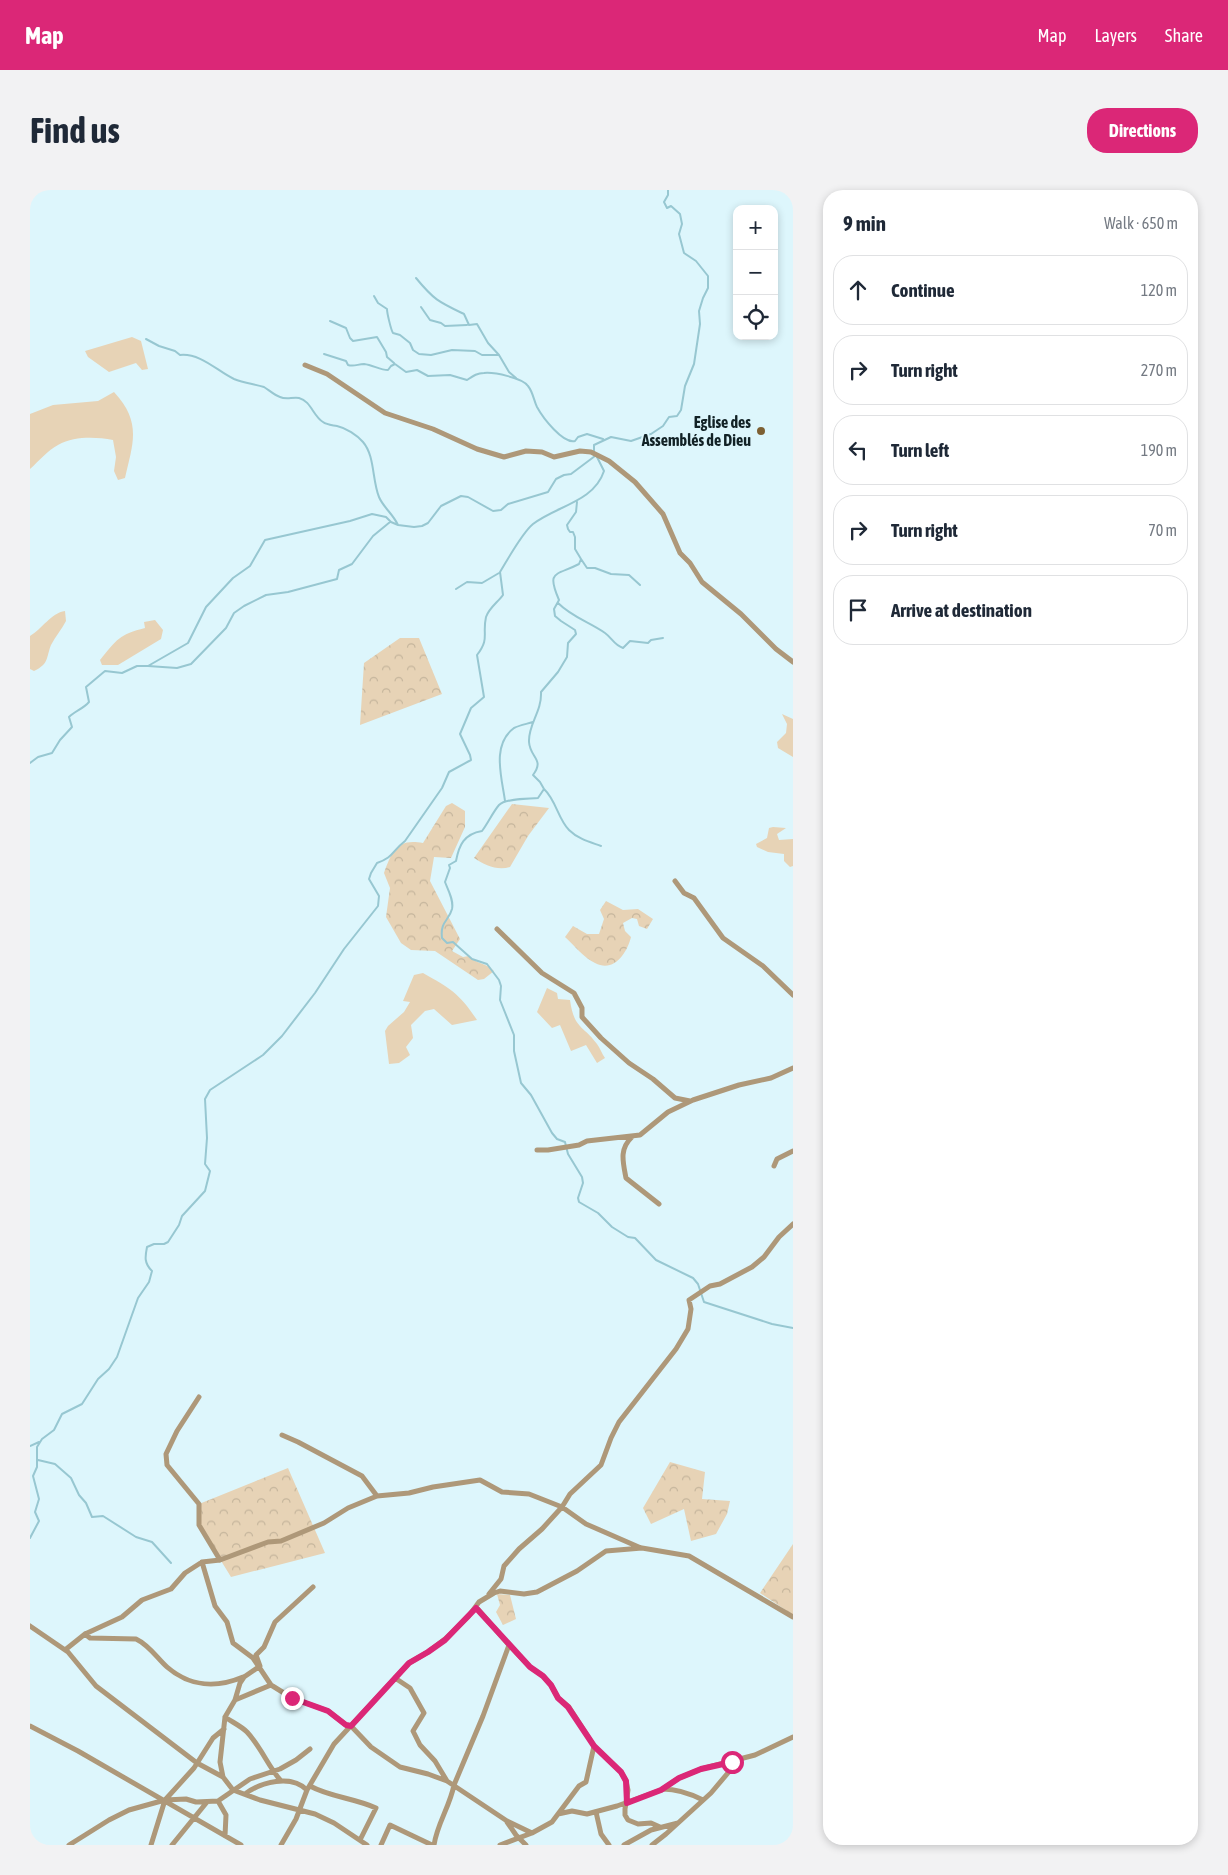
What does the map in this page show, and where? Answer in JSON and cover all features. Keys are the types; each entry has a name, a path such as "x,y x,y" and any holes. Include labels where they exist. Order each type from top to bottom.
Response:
{"street":[{"path":"305,365 327,374 385,413 433,428 477,449 504,457 526,451 542,452 554,457 580,451 591,452 609,461 635,482 663,514 680,553 690,563 702,582 741,614 776,649 793,662"},
{"path":"675,881 684,893 694,898 723,938 763,966 793,995"},
{"path":"497,928 542,973 574,993 582,1008 582,1017 601,1038 629,1063 654,1079 675,1098 691,1101"},
{"path":"537,1150 573,1146 587,1141 640,1135 668,1112 691,1101 771,1078 793,1068"},
{"path":"632,1137 627,1142 622,1154 626,1178 659,1204"},
{"path":"774,1166 777,1159 793,1151"},
{"path":"281,1845 296,1819 308,1788 334,1744 409,1663 445,1640 488,1596 501,1579 504,1566 518,1549 542,1529 562,1507 570,1494 601,1465 619,1422 676,1349 688,1328 691,1309 689,1300 710,1286 726,1282 752,1267 764,1257 779,1237 793,1224"},
{"path":"199,1397 177,1431 166,1454 167,1465 199,1504 199,1525 220,1560"},
{"path":"282,1435 362,1476 376,1496"},
{"path":"65,1650 85,1634 122,1617 142,1600 171,1588 185,1573 202,1562 220,1560 268,1542 280,1541 324,1523 348,1508 376,1496 409,1493 480,1480 502,1492 529,1494 562,1507 586,1524 642,1548 689,1556 793,1617"},
{"path":"488,1596 500,1591 524,1594 536,1592 577,1571 606,1551 642,1548"},
{"path":"202,1562 215,1606 227,1622 234,1642 253,1658 272,1685 292,1698 328,1711 346,1725 351,1726 367,1743 395,1764 404,1769 428,1774 447,1781 507,1821 532,1833"},
{"path":"260,1666 256,1655 264,1647 275,1622 313,1587"},
{"path":"476,1608 530,1667 543,1676 551,1685 558,1698 568,1707 594,1746 621,1772 626,1781 627,1803 625,1815 628,1820 638,1824 651,1823 660,1827"},
{"path":"30,1626 65,1650 96,1686 197,1762 223,1777 233,1790 260,1800 315,1814 334,1823 367,1845"},
{"path":"85,1634 90,1638 136,1639 152,1650 167,1667 184,1679 218,1685 244,1677 260,1666"},
{"path":"381,1845 390,1825 433,1845 436,1832 452,1796 454,1785 509,1645"},
{"path":"223,1777 220,1762 225,1717 235,1700 240,1683 244,1677"},
{"path":"395,1678 410,1688 424,1713 413,1731 420,1745 435,1761 447,1781"},
{"path":"235,1700 272,1685"},
{"path":"225,1717 247,1732 263,1754 272,1771 281,1781"},
{"path":"30,1726 165,1800 241,1845"},
{"path":"151,1845 165,1800 197,1762 213,1738 224,1729"},
{"path":"558,1814 572,1811 587,1814 627,1803 661,1790 679,1778 701,1769 764,1752 793,1737"},
{"path":"500,1845 532,1833 552,1822 579,1786 586,1782 594,1746"},
{"path":"69,1845 129,1810 165,1800 218,1801 250,1779 280,1769 310,1749"},
{"path":"652,1845 679,1823 716,1788 738,1760"},
{"path":"245,1794 263,1784 281,1781 350,1798 376,1808 360,1840"},
{"path":"661,1790 676,1790 695,1795 703,1800"},
{"path":"218,1801 226,1815 225,1836"},
{"path":"172,1845 207,1802"},
{"path":"596,1812 601,1834 609,1845"},
{"path":"507,1821 516,1835 526,1845"},
{"path":"624,1845 660,1827 679,1823"}],"green space":[{"path":"132,337 141,341 148,369 142,370 136,363 109,372 88,357 85,351"},
{"path":"114,392 129,413 132,423 131,454 125,478 118,480 114,471 116,457 113,440 99,438 71,440 58,445 30,469 30,414 53,405 98,401"},
{"path":"65,611 66,621 51,645 45,663 34,671 30,669 30,636 55,615"},
{"path":"155,620 163,630 161,639 118,665 102,665 100,660 119,639 124,635 145,628 144,622"},
{"path":"400,638 419,638 442,694 360,725 364,663"},
{"path":"782,714 793,719 793,757 778,748 777,742 786,733 787,724"},
{"path":"452,803 465,811 465,827 451,858 434,857 430,881 460,939 452,951 463,957 469,956 494,971 484,979 478,980 435,951 411,950 401,943 386,917 390,888 384,873 390,858 401,844 407,842 423,843 446,806"},
{"path":"512,804 549,808 528,836 510,867 491,867 474,858"},
{"path":"769,828 786,828 777,834 779,840 793,839 793,866 790,867 784,861 784,854 768,852 757,847 756,844 767,838"},
{"path":"606,901 623,910 638,909 653,919 647,929 639,926 637,919 632,918 623,923 625,931 631,937 623,955 614,963 602,965 587,958 565,937 573,926 587,934 599,934 604,919 600,910"},
{"path":"423,973 454,992 477,1020 452,1025 434,1009 425,1011 411,1025 413,1038 406,1047 410,1055 399,1063 389,1064 385,1031 404,1012 410,1002 403,1001 414,975"},
{"path":"547,988 557,993 558,999 570,1000 577,1022 597,1044 605,1058 597,1063 586,1045 571,1051 560,1025 552,1028 537,1012"},
{"path":"670,1462 705,1472 702,1499 730,1501 727,1514 716,1534 691,1541 684,1509 651,1524 643,1508"},
{"path":"288,1468 325,1553 231,1577 199,1525 199,1504"},
{"path":"793,1544 793,1615 760,1593"},
{"path":"497,1594 510,1595 516,1619 503,1625 496,1612 500,1605"}],"waterway":[{"path":"594,453 594,445 611,437 631,441 651,434 663,426 669,417 677,416 681,410 685,386 694,364 700,324 699,311 708,288 708,276 696,261 684,253 679,234 682,224 680,214 671,206 667,208 664,202 668,195 668,190"},
{"path":"416,278 437,300 464,314 469,325 477,324 488,343 499,355"},
{"path":"374,296 378,303 387,309 393,333 400,335 410,343 413,350 419,354 431,355 452,350 475,351 482,355 499,355 509,372 516,378"},
{"path":"421,307 430,320 445,326 467,325"},
{"path":"330,321 346,328 353,341 377,337 387,357 394,363"},
{"path":"146,339 180,355 188,355 202,360 234,379 264,387 280,397 299,398 306,402 323,422 344,428 355,434 363,442 370,454 379,497 398,525"},
{"path":"324,354 346,361 350,366 364,364 388,370 395,364 406,372 417,370 428,376 450,375 467,380 477,374 489,373 515,378 528,386 537,407 559,434 570,441 575,441 578,437 587,434 603,439"},
{"path":"30,763 38,757 52,753 60,740 72,727 69,717 89,702 86,687 105,671 122,673 137,666 148,666 188,643 206,607 233,578 250,566 265,540 350,521 372,514 386,517 398,525 422,526 428,523 441,506 461,496 468,497 493,511 501,510 508,504 548,492 556,479 571,474 595,456"},
{"path":"30,1538 39,1521 35,1512 39,1499 33,1476 37,1467 37,1447 42,1439 54,1430 62,1414 82,1404 98,1379 109,1369 117,1357 138,1298 149,1282 152,1271 146,1260 147,1247 168,1242 179,1225 182,1216 205,1191 210,1171 205,1164 207,1138 205,1099 210,1090 263,1055 282,1036 315,993 344,949 378,906 379,896 369,879 377,863 390,856 405,841 442,788 449,772 471,760 460,734 471,708 484,697 477,655 485,640 487,614 503,595 500,572 520,540 533,524 583,497 592,490 604,471 597,457"},
{"path":"577,502 576,512 567,525 570,532 573,532 575,549 581,559 579,564 556,575 553,583 559,600 554,609 555,616 575,630 576,634 568,643 567,657 558,672 541,692 541,699 529,736 530,747 538,765 533,775 544,789 538,798 512,800 502,803 482,831 476,832 463,841 456,861 449,865 450,868 445,882 452,902 452,909 443,925 442,938 447,943 453,942 472,959 487,964 499,980 501,986 500,1000 514,1035 514,1051 521,1083 531,1095 552,1133 557,1139 565,1142 568,1154 582,1177 583,1183 578,1198 579,1202 598,1213 612,1227 628,1237 635,1238 656,1260 693,1278 698,1284 704,1302 772,1324 793,1328"},
{"path":"148,666 177,668 191,664 226,628 234,613 244,606 266,595 288,592 337,579 339,570 352,564 373,536 390,522"},
{"path":"581,559 587,568 595,568 611,574 629,575 640,585"},
{"path":"456,589 467,582 482,583 499,573"},
{"path":"558,603 569,612 605,633 617,645 623,648 630,641 648,643 651,640 663,638"},
{"path":"505,801 500,772 502,743 514,728 533,722"},
{"path":"544,789 551,798 565,826 580,838 601,846"},
{"path":"30,1446 39,1442"},
{"path":"38,1460 55,1464 71,1478 92,1517 103,1516 136,1537 152,1542 171,1563"}],"place":[{"name":"Eglise des Assemblés de Dieu","path":"761,431"}],"route":[{"path":"292,1698 328,1711 346,1725 351,1726 409,1663 445,1640 476,1608 530,1667 543,1676 551,1685 558,1698 568,1707 594,1746 621,1772 628,1790 627,1803 661,1790 679,1778 701,1769 732,1762"}]}
